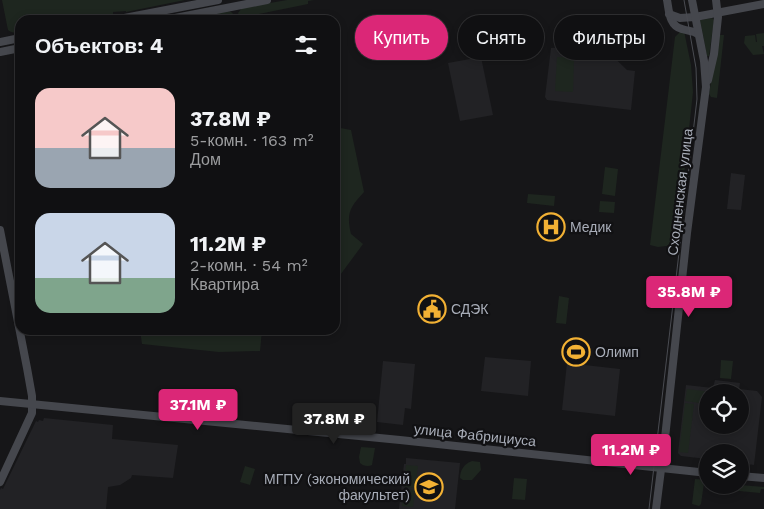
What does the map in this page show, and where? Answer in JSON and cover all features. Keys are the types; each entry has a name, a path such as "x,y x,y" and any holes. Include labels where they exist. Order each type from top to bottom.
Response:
{"main road":[{"path":"140,15 218,0"},
{"path":"190,15 267,0"},
{"path":"667,0 671,20 679,28 698,34"},
{"name":"Сходненская улица","path":"692,0 705,71 706,87"},
{"name":"Сходненская улица","path":"656,509 687,233 706,87 714,54 718,13 716,0"},
{"path":"669,14 680,18 695,17 764,4"},
{"path":"0,42 15,39"},
{"path":"0,52 15,49"},
{"path":"0,230 15,306"},
{"path":"0,482 30,419 32,390 21,335"},
{"name":"улица Фабрициуса","path":"0,401 699,471"},
{"path":"749,477 764,478"}],"shaded area":[{"path":"2,0 185,0 126,12 113,12 113,14 108,15 15,15 15,33 8,30"},
{"path":"287,0 314,0 308,1 308,4 254,15 239,15 242,8"},
{"path":"228,11 233,15 209,15"},
{"path":"712,18 714,20 709,56 707,56 700,20"},
{"path":"684,31 691,65 693,92 679,222 677,222 674,245 658,247 650,245 675,37"},
{"path":"764,33 764,46 762,46 764,54 753,55 744,43 745,36 755,35 757,42 756,34"},
{"path":"719,35 724,35 717,98 711,97 709,94"},
{"path":"551,48 554,48 554,60 617,60 627,70 635,71 631,110 547,100 545,97"},
{"path":"464,60 482,60 493,115 460,121 448,63"},
{"path":"557,60 574,60 573,92 555,91"},
{"path":"340,128 351,130 364,192 352,206 349,215 351,234 363,244 340,275"},
{"path":"605,167 618,169 615,196 602,194"},
{"path":"731,173 745,175 741,210 727,209"},
{"path":"528,194 555,196 554,206 527,203"},
{"path":"600,201 615,202 614,213 599,212"},
{"path":"559,296 569,298 566,324 556,323"},
{"path":"141,335 262,335 260,351 219,352 142,344"},
{"path":"485,357 531,361 528,396 481,391"},
{"path":"721,360 733,361 731,379 720,378"},
{"path":"383,361 415,364 411,409 405,408 403,425 377,422"},
{"path":"567,363 620,369 615,416 562,410"},
{"path":"715,380 740,384 714,384"},
{"path":"686,385 699,386 699,434 749,434 749,390 757,391 762,397 754,465 749,464 749,444 699,444 699,458 681,456 678,453"},
{"path":"687,389 699,390 699,403 685,401"},
{"path":"685,403 694,404 688,453 679,452"},
{"path":"44,418 113,425 112,439 178,445 173,478 132,475 131,478 120,485 108,487 106,509 0,509 0,490 1,488 3,489 36,421 43,421"},
{"path":"361,447 375,448 372,465 366,466 360,463"},
{"name":"МГПУ (экономический факультет)","path":"406,458 460,463 455,509 399,509"},
{"path":"472,461 480,462 481,470 472,480 463,480 460,478 461,472"},
{"path":"406,465 418,466 415,488 404,487"},
{"path":"245,466 255,469 250,485 240,482"},
{"path":"514,478 527,479 525,500 512,499"},
{"path":"695,479 699,479 699,494 702,494 701,504 699,506 692,504"},
{"path":"749,486 764,487 760,493 749,492"},
{"path":"404,489 415,490 413,507 402,506"}],"tram line":[{"path":"649,509 697,99 696,68 684,0"}],"place":[{"name":"Медик","path":"551,227"},
{"name":"СДЭК","path":"432,309"},
{"name":"Олимп","path":"576,352"},
{"name":"МГПУ (экономический факультет)","path":"429,487"}]}
